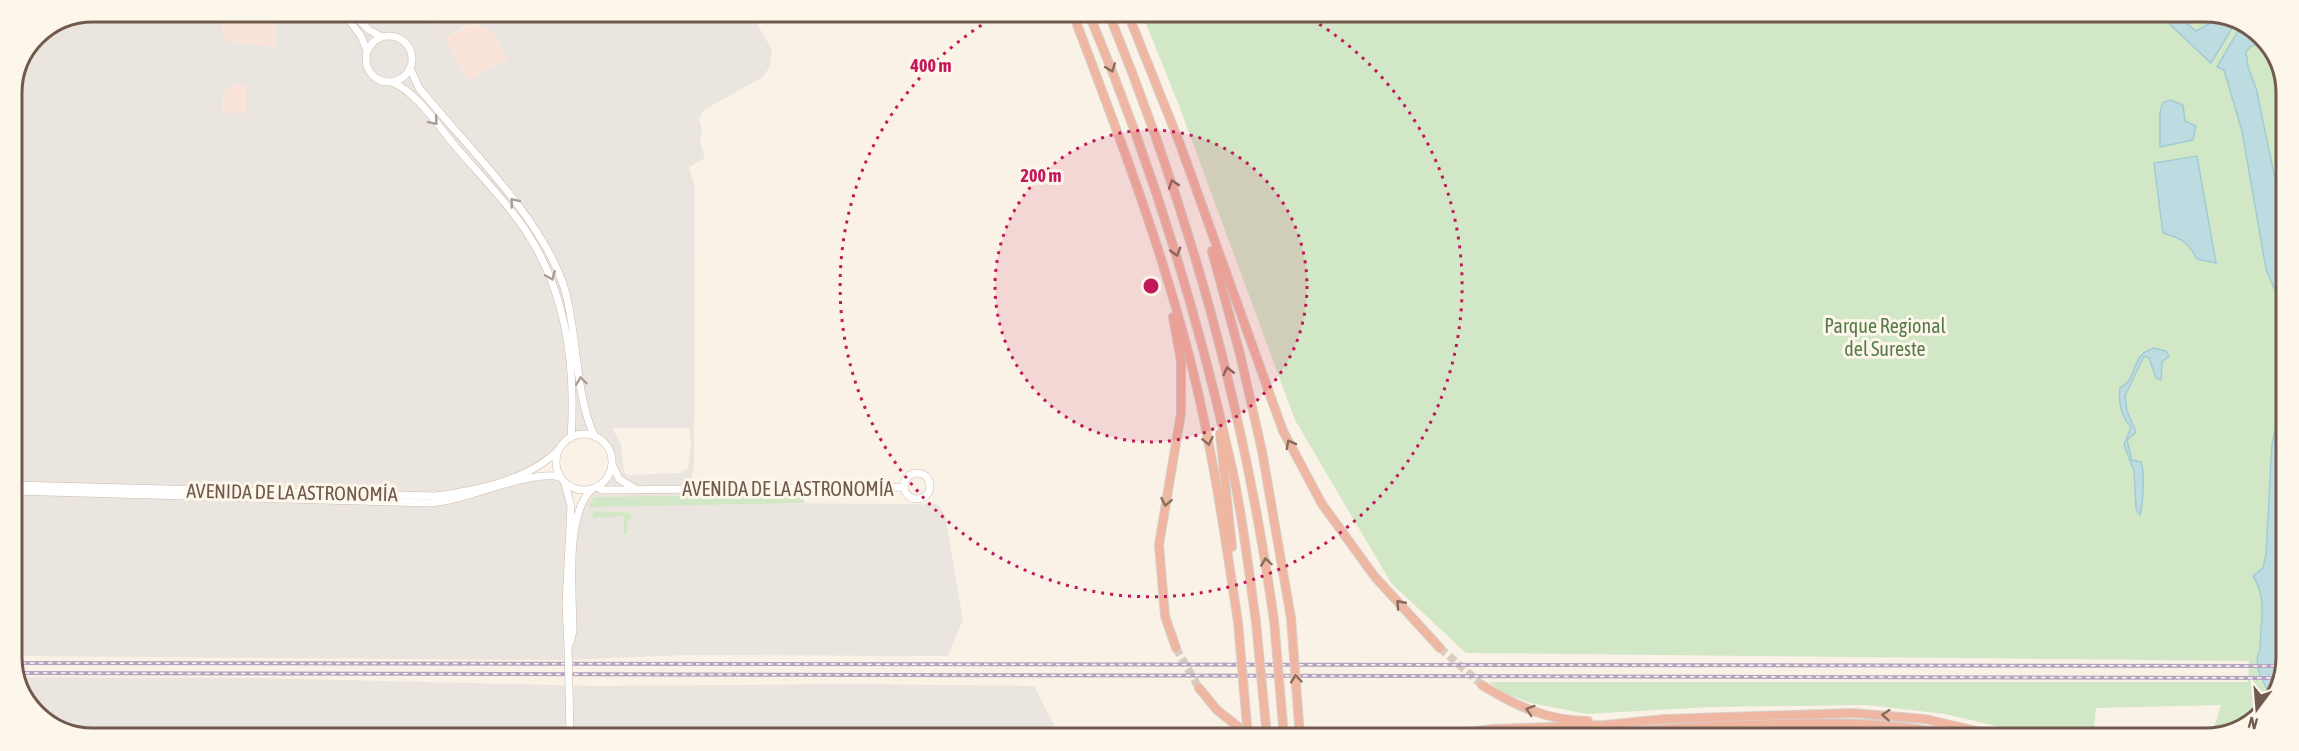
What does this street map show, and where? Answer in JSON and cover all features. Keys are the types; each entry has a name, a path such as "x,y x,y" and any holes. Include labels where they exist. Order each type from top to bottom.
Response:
{"highway":[{"path":"1076,22 1137,187 1191,360 1212,458 1238,622"},
{"path":"1092,22 1164,210 1221,421 1238,498 1256,621 1266,728"},
{"path":"1112,22 1180,204 1222,348 1247,452 1274,620 1283,728"},
{"path":"1131,22 1180,144 1283,430 1316,493 1375,577 1440,648"},
{"path":"1201,207 1260,439 1291,618 1299,728"},
{"path":"1167,284 1181,361 1181,413 1159,545 1165,616 1176,648"},
{"path":"1221,421 1220,435 1249,728"},
{"path":"1482,685 1522,708 1583,721 1852,713 1925,719 1965,728"},
{"path":"1199,688 1217,710 1239,728"},
{"path":"1522,728 1640,721"},
{"path":"1695,728 1826,724 1880,725 1899,728"}],"street":[{"path":"350,22 361,36 367,51 366,63 371,73 378,79 392,82 412,95 525,229 547,268 557,292 568,347 573,396 571,438"},
{"path":"361,22 369,30 382,37 395,37 405,43 412,57 410,68 400,80 392,82"},
{"path":"367,51 382,37"},
{"path":"410,68 418,88 531,224 554,263 571,315 586,417 595,437 608,449 619,479 636,489"},
{"path":"569,728 566,591 571,507 563,480 556,468 560,448 571,438 579,435 595,437"},
{"name":"AVENIDA DE LA ASTRONOMÍA","path":"23,485 436,496 481,487 533,469 546,463 560,448"},
{"path":"568,647 573,631 575,528 580,506 594,488 606,479 612,464"},
{"name":"AVENIDA DE LA ASTRONOMÍA","path":"23,491 429,503 473,495 536,476 563,480"},
{"path":"563,480 573,488 594,488"},
{"name":"AVENIDA DE LA ASTRONOMÍA","path":"594,488 603,490 905,487"},
{"path":"566,728 568,723"}],"shaded area":[{"path":"93,22 222,22 222,34 228,42 275,47 276,22 428,22 431,27 440,22 756,22 772,50 770,66 763,77 704,110 699,119 702,129 700,141 705,158 689,167 695,187 694,468 685,503 937,504 945,514 963,620 948,656 685,655 561,660 23,656 23,491 422,503 536,476 560,477 570,496 573,563 580,506 606,479 612,464 611,456 604,443 595,437 579,435 565,442 533,469 453,493 23,485 22,93 28,66 43,43 66,28","holes":["477,24 493,33 508,59 468,80 445,38 467,25","233,85 243,85 246,88 246,113 222,113 223,94","612,428 689,428 691,446 688,468 681,473 627,475 624,472 621,444"]},
{"path":"222,22 276,22 276,47 228,42 222,34"},
{"path":"428,22 440,22 431,27"},
{"path":"472,24 490,29 508,59 468,80 445,38"},
{"path":"233,85 243,85 246,88 246,113 222,113 223,94"},
{"path":"26,677 257,678 597,686 849,684 1034,686 1055,728 84,728 62,721 47,711 34,697"}],"green space":[{"name":"Parque Regional del Sureste","path":"1145,22 2206,22 2224,25 2245,34 2267,58 2274,75 2276,88 2276,667 2273,678 2258,661 2259,678 2268,692 2265,697 2249,714 2229,725 2215,728 2221,705 2096,708 2094,728 2004,728 1945,714 1867,705 1710,707 1587,714 1531,703 1504,693 1489,682 2248,682 2249,661 1466,653 1391,583 1295,420 1178,103"},
{"path":"796,495 803,498 805,503 589,507 594,497"},
{"path":"596,511 631,513 632,519 627,520 627,534 624,534 624,516 592,518"}],"water":[{"path":"2167,22 2185,22 2196,31 2210,22 2232,28 2211,63"},
{"path":"2238,31 2255,43 2246,52 2276,183 2276,293 2266,269 2242,131 2224,70 2217,67"},
{"path":"2170,100 2183,105 2185,121 2196,126 2193,140 2160,147 2160,112 2163,103"},
{"path":"2197,156 2216,263 2197,259 2183,241 2163,233 2154,163"},
{"path":"2154,348 2166,351 2169,356 2162,362 2161,380 2156,378 2149,358 2144,356 2125,396 2127,411 2136,432 2127,440 2132,460 2141,462 2143,473 2140,515 2136,509 2134,471 2124,445 2131,427 2123,414 2119,394 2120,388 2131,378 2137,361"},
{"path":"2276,428 2276,667 2268,691 2257,662 2260,649 2262,603 2258,585 2253,576 2263,568 2266,554 2272,443"}],"tunnel":[{"path":"1176,648 1199,688"},
{"path":"1440,648 1482,685"}],"railway":[{"path":"23,663 2276,666"},
{"path":"24,673 2273,678"}]}
